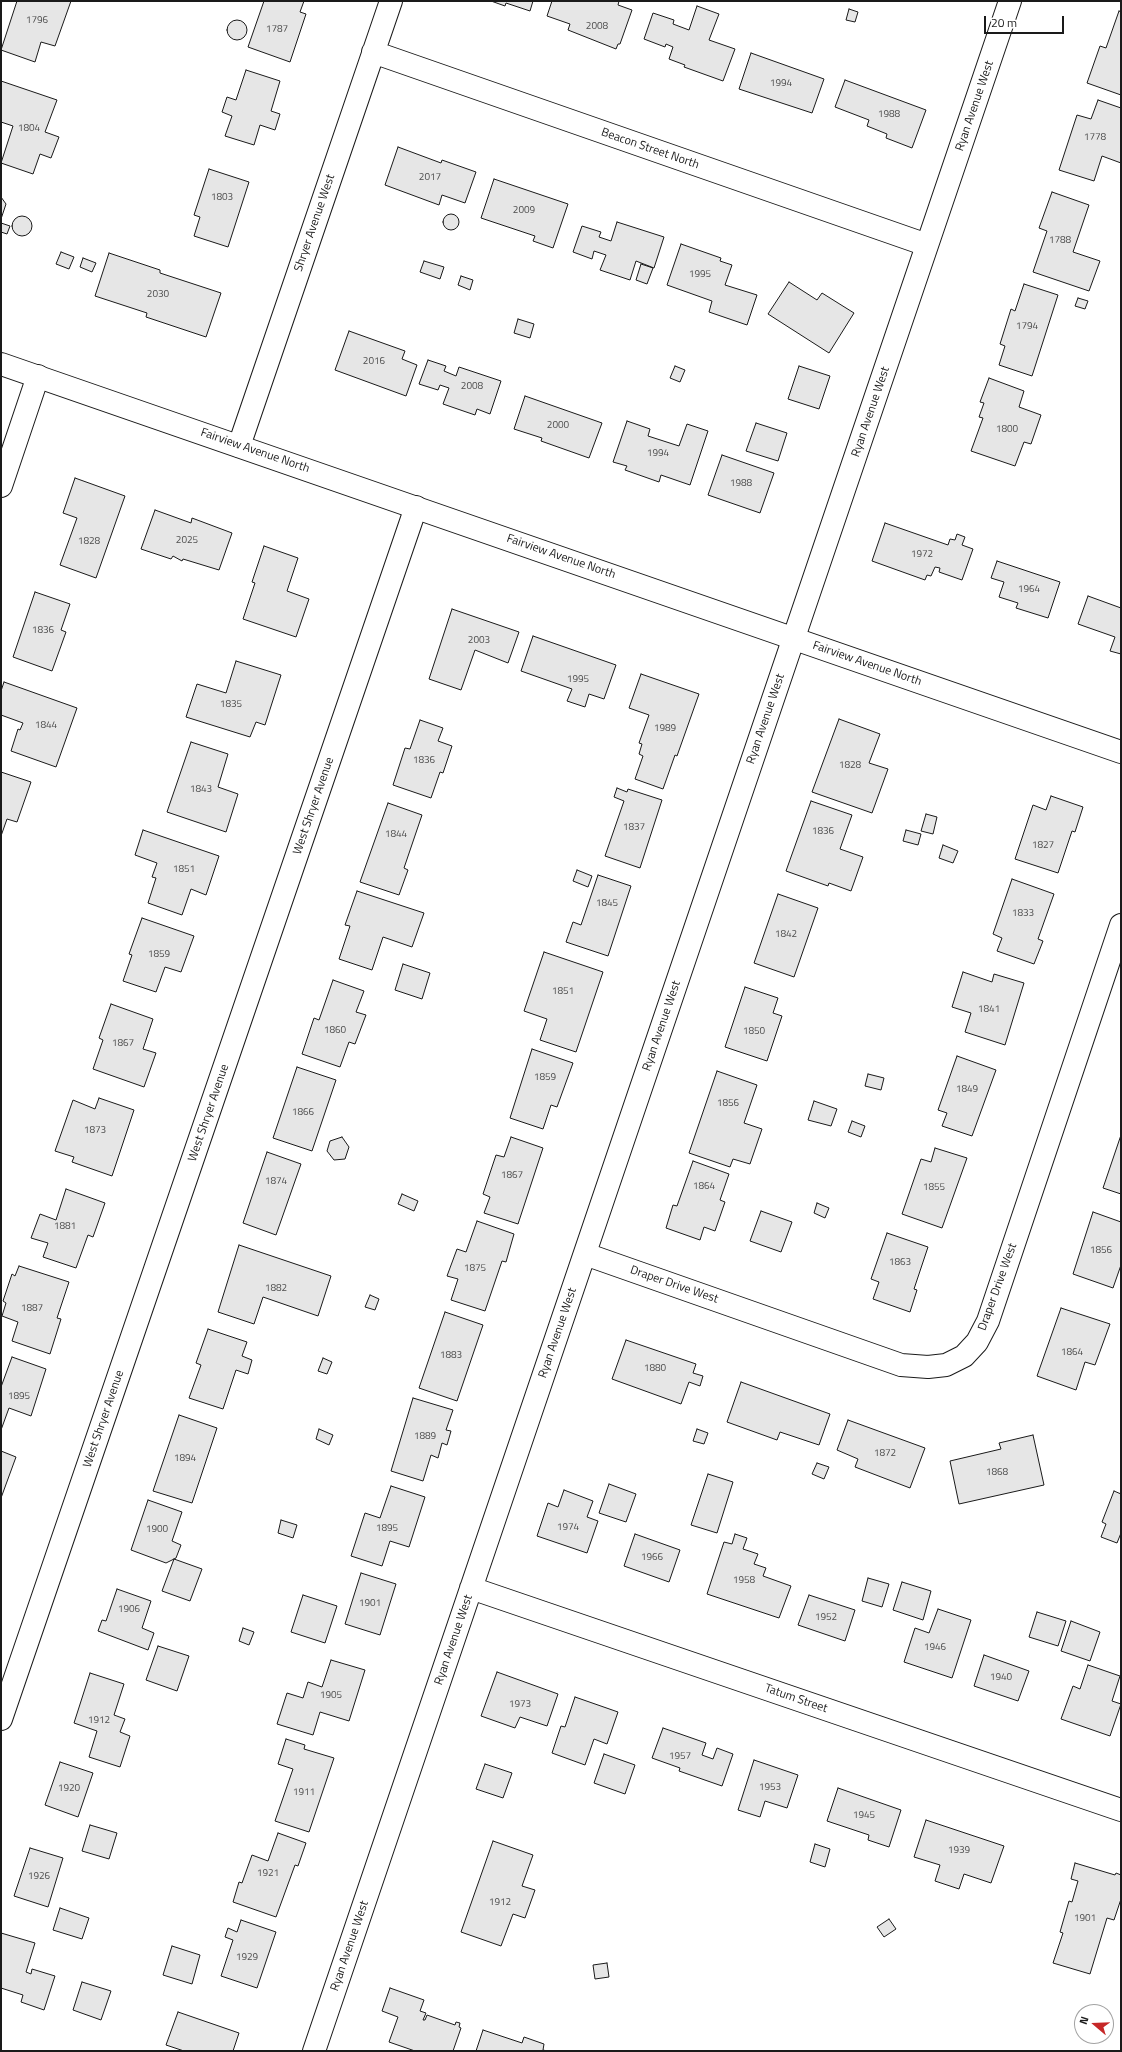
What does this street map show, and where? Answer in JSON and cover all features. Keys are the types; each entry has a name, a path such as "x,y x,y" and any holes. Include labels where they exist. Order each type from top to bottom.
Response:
{"street":[{"name":"Shryer Avenue West","path":"239,446 391,1"},
{"name":"Ryan Avenue West","path":"314,2051 1010,1"},
{"name":"Beacon Street North","path":"373,52 928,245"},
{"name":"Fairview Avenue North","path":"1,364 1121,752"},
{"path":"1,486 38,376"},
{"name":"West Shryer Avenue","path":"1,1719 416,507"},
{"name":"Draper Drive West","path":"585,1254 902,1365 928,1367 946,1365 964,1356 977,1342 988,1322 1121,925"},
{"name":"Tatum Street","path":"471,1588 1121,1810"}],"building":[{"path":"17,1 71,1 55,46 41,42 35,62 1,50"},
{"path":"264,1 304,1 300,12 306,14 290,62 248,47"},
{"path":"491,1 533,1 530,11 506,3 505,6"},
{"path":"552,1 619,1 618,5 632,10 620,44 618,44 616,49 568,30 570,24 547,16"},
{"path":"697,6 719,14 709,40 735,49 723,81 684,67 685,65 669,59 673,47 666,44 665,47 644,39 653,13 674,20 673,24 689,30"},
{"path":"849,9 858,12 855,22 846,20"},
{"path":"1119,11 1121,12 1121,95 1087,83 1100,46 1106,48"},
{"path":"237,20 244,23 247,30 244,37 237,40 230,37 227,30 230,23"},
{"path":"751,53 824,79 812,113 739,89"},
{"path":"246,70 280,81 271,111 280,114 275,130 260,125 254,145 225,136 232,116 222,112 227,97 236,100"},
{"path":"845,80 926,110 912,148 886,138 887,134 867,126 869,120 835,107"},
{"path":"1,81 57,100 45,132 59,137 51,158 40,154 33,174 1,163 13,126 1,122"},
{"path":"1098,100 1121,108 1121,163 1102,156 1094,181 1059,170 1077,115 1091,119"},
{"path":"398,147 441,163 442,160 476,172 465,203 442,195 439,205 385,185"},
{"path":"209,169 249,182 228,247 194,236 200,217 194,215"},
{"path":"494,179 568,204 553,248 533,241 535,236 481,218"},
{"path":"1052,192 1089,205 1073,252 1100,261 1089,291 1033,272 1047,231 1039,228"},
{"path":"1,197 6,204 1,219"},
{"path":"451,214 458,219 459,222 454,229 451,230 444,225 443,222 448,215"},
{"path":"22,216 29,219 32,226 29,233 22,236 15,233 12,226 15,219"},
{"path":"617,222 664,237 654,268 636,261 630,280 600,270 606,255 594,251 592,259 573,252 582,226 601,232 599,237 611,241"},
{"path":"1,223 10,226 7,234 1,232"},
{"path":"681,244 721,258 720,261 732,265 725,285 757,295 747,325 709,312 712,301 667,285"},
{"path":"61,252 74,257 69,269 56,264"},
{"path":"109,253 160,270 160,273 221,293 206,337 146,317 147,313 95,296"},
{"path":"83,258 96,263 92,272 80,267"},
{"path":"424,261 444,267 440,279 420,272"},
{"path":"641,264 653,268 647,284 636,280"},
{"path":"461,276 473,280 470,290 458,285"},
{"path":"789,282 817,300 822,293 854,313 829,353 768,314"},
{"path":"1024,284 1058,295 1032,376 999,365 1005,346 1000,344 1011,309 1015,311"},
{"path":"1078,298 1088,301 1085,309 1075,306"},
{"path":"518,319 534,324 530,338 514,333"},
{"path":"349,331 405,351 402,359 417,365 406,396 335,370"},
{"path":"428,360 446,366 444,371 456,376 459,367 501,381 490,414 477,409 475,415 443,404 449,388 440,385 438,390 419,384"},
{"path":"675,366 685,370 680,382 670,378"},
{"path":"799,366 830,376 819,409 788,399"},
{"path":"989,378 1024,391 1019,407 1041,415 1031,444 1024,442 1015,466 971,451 983,418 979,417 984,403 980,402"},
{"path":"525,396 602,423 589,458 541,441 542,438 514,429"},
{"path":"627,421 650,429 648,436 679,446 687,424 708,431 690,485 661,475 659,482 625,470 627,466 613,462"},
{"path":"756,423 787,433 778,461 746,451"},
{"path":"722,455 774,473 760,513 708,495"},
{"path":"75,478 125,496 96,578 60,565 77,518 63,513"},
{"path":"155,510 191,523 192,518 232,533 219,570 183,559 182,561 173,556 171,559 141,549"},
{"path":"885,523 948,545 950,539 955,540 957,534 965,537 962,545 973,549 962,580 939,572 940,568 935,567 931,576 927,575 925,580 872,561"},
{"path":"264,546 298,558 287,591 309,599 296,637 243,619 255,583 252,582"},
{"path":"997,561 1060,582 1048,618 1016,608 1018,603 999,597 1004,582 991,578"},
{"path":"35,592 70,604 61,630 66,632 52,671 13,657"},
{"path":"1088,596 1121,608 1121,654 1110,651 1115,637 1078,624"},
{"path":"452,609 519,632 508,663 475,650 461,690 429,679"},
{"path":"533,636 616,665 604,699 589,694 585,707 567,701 572,689 521,671"},
{"path":"236,661 281,675 265,725 256,722 250,737 186,717 197,684 226,693"},
{"path":"641,674 699,694 677,756 675,755 663,789 635,779 643,756 639,754 642,744 639,743 649,715 629,708"},
{"path":"4,682 77,708 56,767 11,751 18,729 20,730 23,723 1,715 1,691"},
{"path":"839,719 880,734 869,763 888,769 872,813 812,792"},
{"path":"420,720 443,728 438,741 452,746 443,773 440,772 431,798 393,785 405,748 410,749"},
{"path":"191,742 228,754 218,787 238,794 226,832 167,812"},
{"path":"1,772 31,782 17,822 7,819 1,836"},
{"path":"617,788 627,792 628,789 662,800 640,868 605,856 624,801 614,797"},
{"path":"1051,796 1083,807 1075,832 1072,831 1058,873 1015,859 1033,805 1046,810"},
{"path":"811,801 852,815 840,849 863,857 851,891 829,883 828,886 786,871"},
{"path":"388,803 422,815 404,868 408,870 399,895 360,882"},
{"path":"926,814 937,817 933,834 921,831"},
{"path":"143,830 219,856 206,895 191,889 182,915 148,903 156,878 152,877 157,863 135,855"},
{"path":"906,830 921,834 918,845 903,841"},
{"path":"943,845 958,851 953,863 939,858"},
{"path":"577,870 592,876 588,887 573,881"},
{"path":"598,875 631,886 608,956 566,942 573,922 581,925"},
{"path":"1012,879 1054,894 1038,939 1043,941 1034,964 997,951 1002,938 993,934"},
{"path":"357,891 424,913 412,947 383,937 372,970 339,959 350,926 345,925"},
{"path":"778,894 818,908 794,977 754,963"},
{"path":"142,918 194,936 181,972 165,967 156,992 123,981 132,955 129,954"},
{"path":"544,952 603,972 576,1052 540,1040 547,1019 524,1011"},
{"path":"403,964 430,973 422,999 395,990"},
{"path":"963,972 992,982 994,974 1024,983 1005,1045 965,1032 971,1013 952,1007"},
{"path":"333,980 364,991 356,1012 366,1015 355,1044 349,1042 340,1067 302,1054 314,1018 319,1020"},
{"path":"745,987 778,998 773,1013 782,1016 767,1061 725,1047"},
{"path":"111,1004 153,1019 143,1049 156,1053 144,1087 93,1069 103,1040 99,1038"},
{"path":"532,1049 573,1063 557,1107 551,1105 543,1129 510,1118"},
{"path":"957,1056 996,1070 972,1136 942,1126 947,1113 938,1110"},
{"path":"297,1067 336,1080 312,1151 273,1138"},
{"path":"717,1071 757,1085 744,1123 762,1129 750,1164 733,1159 730,1167 689,1153"},
{"path":"868,1074 884,1078 881,1090 865,1086"},
{"path":"99,1098 134,1110 112,1176 72,1162 74,1157 55,1151 73,1100 95,1109"},
{"path":"814,1101 837,1109 831,1126 808,1120"},
{"path":"852,1121 865,1126 861,1137 848,1132"},
{"path":"1121,1135 1121,1194 1103,1188"},
{"path":"342,1137 349,1147 345,1159 334,1160 327,1151 330,1141"},
{"path":"511,1137 543,1148 518,1224 484,1213 490,1197 483,1194 496,1155 504,1157"},
{"path":"935,1148 967,1158 942,1228 902,1214 921,1159 931,1162"},
{"path":"267,1152 301,1164 276,1235 243,1223"},
{"path":"693,1161 729,1174 720,1200 725,1202 715,1231 704,1227 700,1240 666,1228 673,1205 677,1206"},
{"path":"66,1189 105,1203 93,1237 88,1235 76,1268 43,1257 48,1243 31,1238 40,1214 56,1220"},
{"path":"402,1194 418,1201 414,1211 398,1204"},
{"path":"817,1203 829,1208 825,1218 814,1213"},
{"path":"761,1211 792,1222 781,1252 750,1241"},
{"path":"1093,1212 1121,1222 1121,1265 1113,1288 1073,1274"},
{"path":"477,1221 514,1234 506,1262 502,1261 485,1311 451,1300 458,1279 447,1276 457,1249 466,1252"},
{"path":"887,1233 928,1247 914,1289 917,1290 910,1312 873,1299 879,1282 871,1279"},
{"path":"239,1245 331,1276 318,1316 263,1297 254,1324 218,1312"},
{"path":"19,1266 69,1282 57,1318 61,1319 50,1354 12,1341 18,1322 2,1316 6,1303 3,1301 12,1274 15,1276"},
{"path":"370,1295 379,1299 375,1310 365,1307"},
{"path":"1061,1308 1110,1324 1095,1365 1085,1362 1076,1390 1037,1376"},
{"path":"445,1312 483,1325 457,1401 419,1388"},
{"path":"208,1329 247,1342 242,1356 252,1360 248,1374 236,1370 223,1409 189,1398 201,1365 196,1363"},
{"path":"626,1340 696,1364 693,1373 703,1376 700,1386 689,1382 681,1404 612,1379"},
{"path":"12,1357 46,1369 31,1416 9,1408 1,1430 1,1387"},
{"path":"323,1358 332,1362 327,1374 318,1371"},
{"path":"741,1382 830,1414 819,1445 780,1432 777,1440 727,1422"},
{"path":"413,1398 453,1410 446,1430 451,1431 447,1445 442,1443 438,1458 431,1455 423,1481 391,1471"},
{"path":"179,1415 217,1428 192,1503 153,1491"},
{"path":"848,1420 925,1448 910,1488 855,1467 858,1459 837,1450"},
{"path":"319,1429 333,1435 329,1445 316,1439"},
{"path":"697,1429 708,1433 704,1444 693,1441"},
{"path":"1033,1435 1044,1485 959,1504 950,1461 1001,1449 999,1443"},
{"path":"1,1451 16,1457 1,1498"},
{"path":"817,1463 829,1467 824,1479 812,1474"},
{"path":"708,1474 733,1482 717,1533 691,1525"},
{"path":"609,1484 636,1494 626,1522 599,1513"},
{"path":"391,1486 425,1497 409,1547 390,1541 382,1566 351,1556 365,1513 380,1518"},
{"path":"564,1490 593,1501 587,1517 598,1521 587,1553 537,1536 548,1503 558,1507"},
{"path":"1114,1491 1121,1494 1121,1533 1117,1543 1101,1537 1106,1524 1102,1522"},
{"path":"148,1500 182,1512 172,1541 181,1545 176,1558 166,1563 131,1550"},
{"path":"281,1520 297,1525 293,1538 278,1533"},
{"path":"635,1534 680,1550 669,1582 624,1566"},
{"path":"735,1534 747,1538 743,1549 758,1554 754,1564 766,1568 763,1576 791,1586 779,1618 707,1594 724,1542 732,1544"},
{"path":"174,1559 202,1569 190,1601 162,1591"},
{"path":"361,1573 396,1584 380,1635 345,1624"},
{"path":"868,1578 889,1584 882,1607 862,1601"},
{"path":"902,1582 931,1591 923,1620 893,1610"},
{"path":"117,1589 151,1601 142,1628 154,1633 148,1650 98,1631 102,1620 106,1621"},
{"path":"303,1595 337,1606 325,1643 291,1632"},
{"path":"809,1595 855,1610 845,1641 798,1625"},
{"path":"938,1609 971,1620 952,1678 904,1662 915,1628 929,1633"},
{"path":"1037,1612 1066,1621 1058,1646 1029,1637"},
{"path":"1071,1621 1100,1632 1090,1661 1061,1651"},
{"path":"243,1628 254,1632 249,1645 239,1641"},
{"path":"158,1646 189,1656 177,1691 146,1680"},
{"path":"984,1655 1029,1671 1018,1701 974,1686"},
{"path":"331,1660 365,1670 349,1721 320,1712 313,1735 277,1724 287,1693 303,1698 308,1682 322,1687"},
{"path":"1088,1665 1120,1676 1112,1701 1121,1704 1110,1736 1061,1719 1073,1686 1080,1689"},
{"path":"497,1672 558,1694 547,1726 520,1717 515,1728 481,1716"},
{"path":"90,1673 124,1684 114,1715 125,1719 120,1732 130,1736 120,1767 89,1757 97,1731 74,1723"},
{"path":"575,1697 618,1712 607,1744 594,1739 585,1765 552,1753 561,1726 565,1727"},
{"path":"663,1728 706,1743 702,1755 713,1759 717,1748 733,1754 722,1786 679,1771 680,1768 652,1758"},
{"path":"286,1739 305,1745 304,1749 334,1758 309,1832 275,1821 293,1769 278,1764"},
{"path":"604,1754 635,1765 625,1794 594,1783"},
{"path":"754,1760 798,1775 787,1808 765,1801 760,1817 738,1810"},
{"path":"60,1762 93,1773 78,1817 45,1805"},
{"path":"485,1764 512,1773 503,1798 476,1789"},
{"path":"838,1788 901,1810 889,1847 868,1840 869,1835 827,1821"},
{"path":"926,1820 1004,1846 991,1883 964,1874 959,1889 935,1881 940,1865 914,1857"},
{"path":"90,1825 117,1833 109,1859 82,1851"},
{"path":"278,1833 306,1843 298,1866 295,1865 276,1917 233,1902 239,1882 242,1883 252,1855 268,1861"},
{"path":"493,1841 533,1855 522,1886 535,1890 525,1918 513,1914 501,1946 461,1932"},
{"path":"815,1844 830,1849 825,1867 810,1862"},
{"path":"30,1848 63,1858 48,1907 14,1896"},
{"path":"1075,1863 1115,1875 1116,1873 1121,1875 1121,1899 1114,1920 1107,1918 1090,1974 1053,1963 1063,1933 1060,1932 1069,1901 1072,1902 1078,1881 1071,1879"},
{"path":"60,1908 89,1918 82,1939 53,1930"},
{"path":"889,1919 896,1929 884,1937 877,1927"},
{"path":"241,1920 276,1932 257,1988 221,1976 233,1940 225,1937 228,1928 237,1932"},
{"path":"1,1933 35,1943 26,1972 31,1974 32,1969 55,1976 44,2010 21,2002 23,1995 1,1988"},
{"path":"172,1946 200,1955 192,1984 163,1975"},
{"path":"607,1963 609,1977 595,1979 593,1965"},
{"path":"82,1982 111,1991 101,2020 73,2010"},
{"path":"390,1988 424,2000 420,2011 426,2013 423,2020 425,2020 427,2015 455,2025 456,2022 460,2023 459,2027 461,2028 453,2051 415,2051 389,2042 398,2017 382,2011"},
{"path":"178,2012 239,2033 233,2051 184,2051 166,2045"},
{"path":"483,2030 522,2043 524,2037 544,2044 543,2050 547,2051 476,2051"}]}
